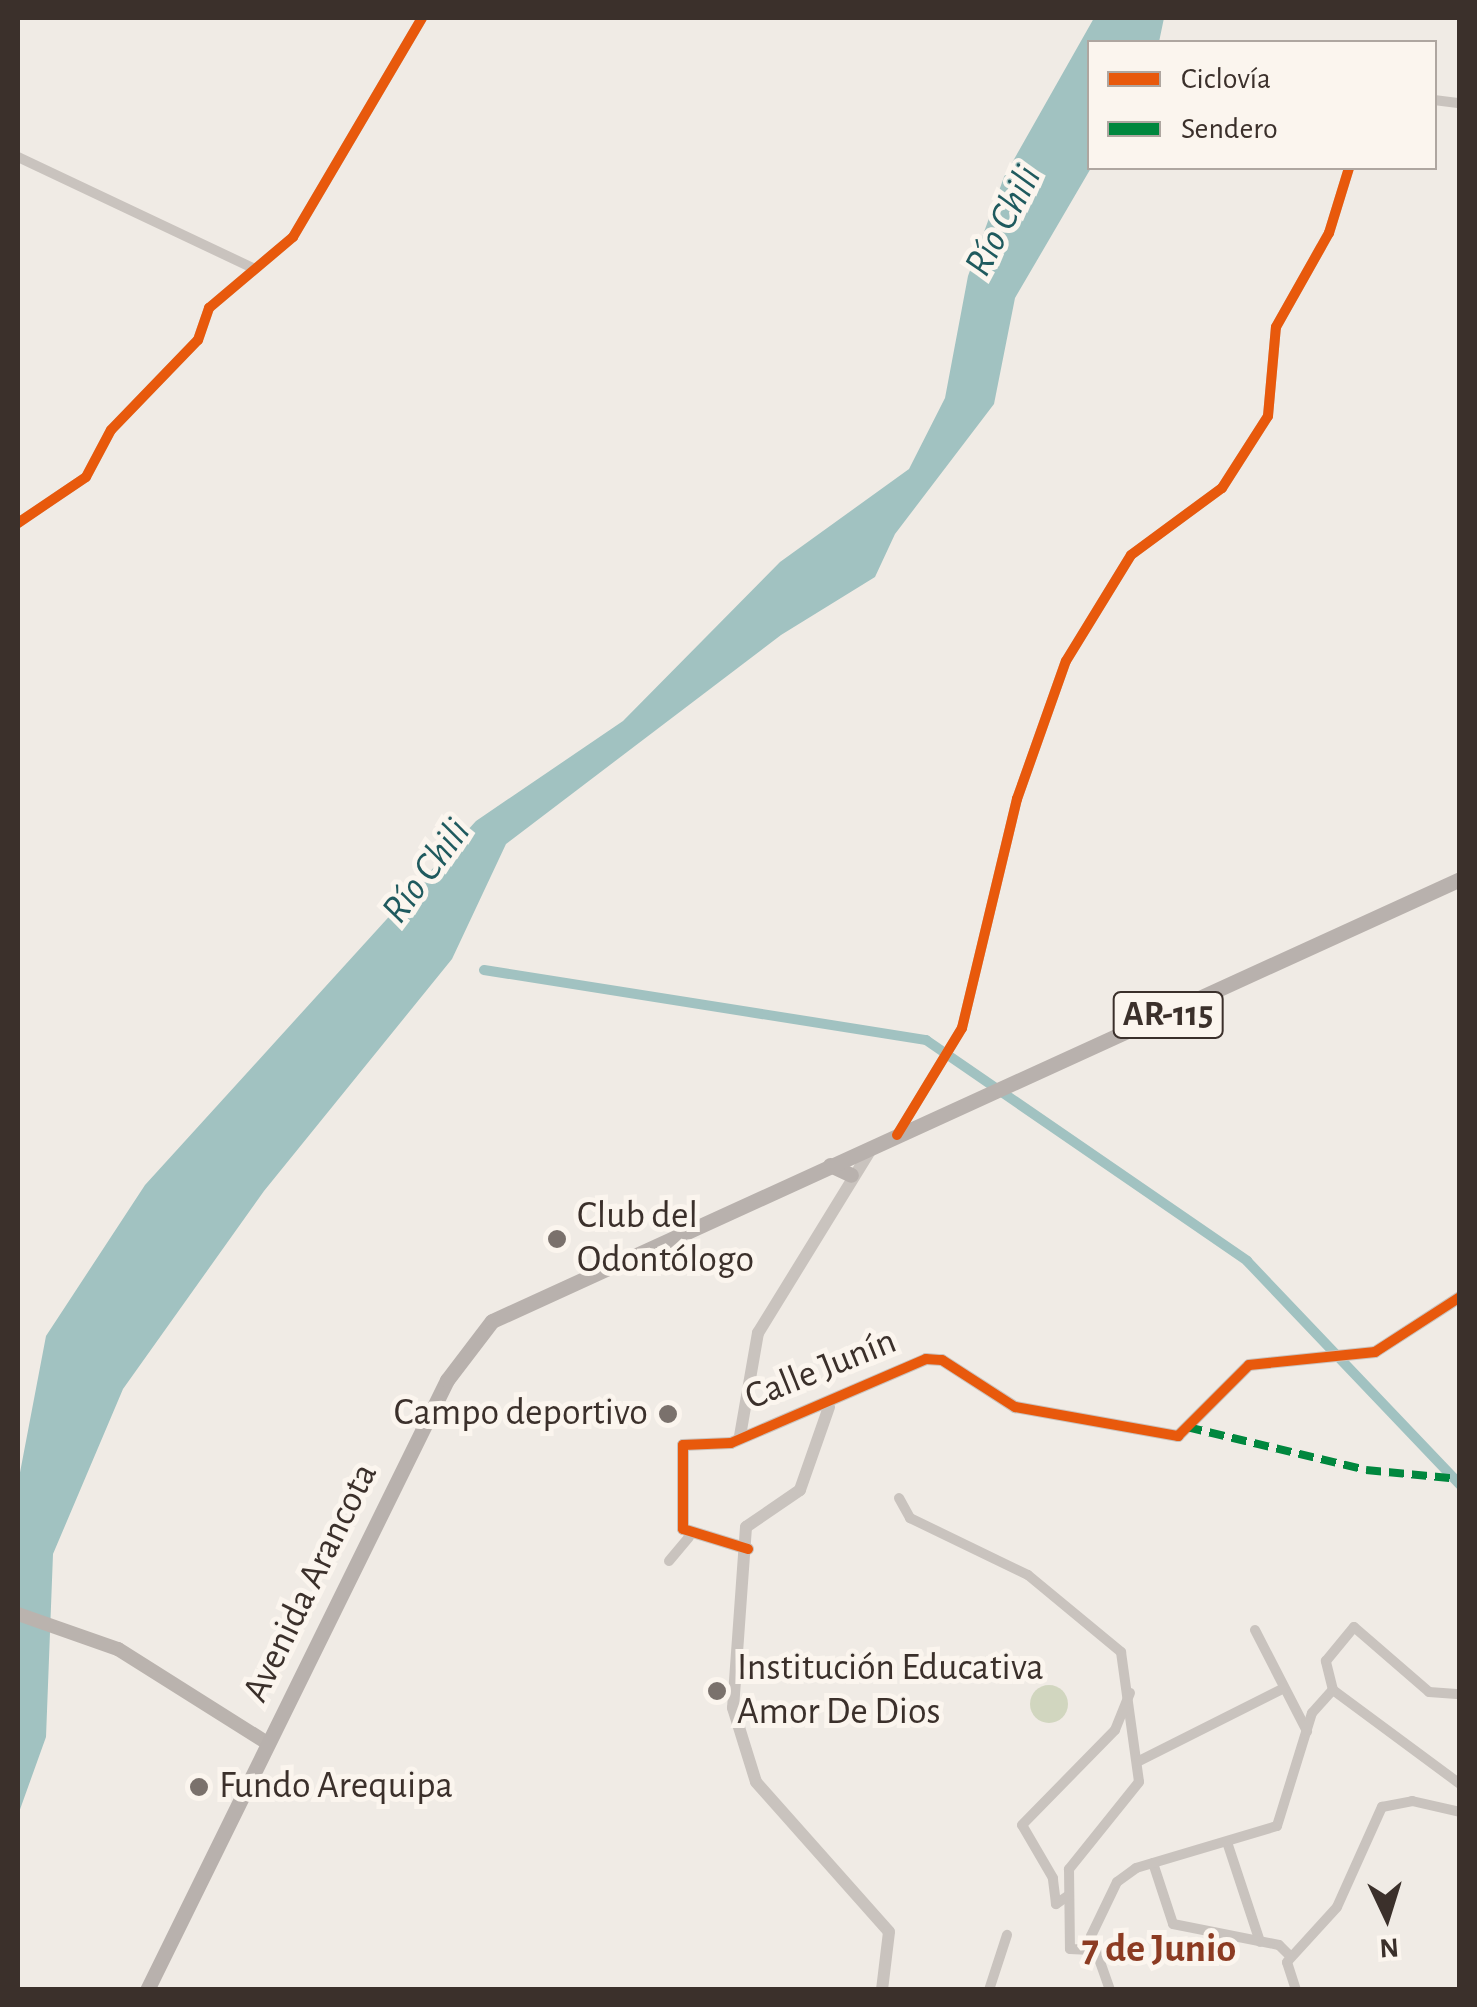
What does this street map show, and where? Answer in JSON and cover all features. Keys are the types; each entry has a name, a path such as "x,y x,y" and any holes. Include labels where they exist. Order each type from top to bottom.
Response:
{"main road":[{"name":"AR-115","path":"874,1145 1460,879"},
{"name":"Avenida Arancota","path":"146,1990 270,1744 360,1552 477,1337 517,1304 874,1145"},
{"path":"830,1165 851,1175"},
{"path":"18,1614 56,1624 118,1649 270,1744"}],"street":[{"path":"18,522 86,477 111,430 198,340 209,308 311,213 422,18"},
{"path":"18,158 255,269"},
{"path":"897,1136 962,1028 1017,799 1066,661 1131,555 1222,488 1268,416 1276,327 1329,234 1349,170"},
{"path":"740,1436 758,1333 851,1175 874,1145"},
{"name":"Calle Junín","path":"689,1537 683,1445 740,1436 830,1406 942,1360 1015,1407 1178,1436 1249,1365 1374,1352 1460,1297"},
{"path":"830,1406 800,1490 748,1522 734,1685 740,1749 766,1794 889,1932 882,1990"},
{"path":"900,1498 910,1518 1028,1575 1114,1642 1131,1693 1139,1761 1135,1792 1072,1862 1070,1949 1091,1950"},
{"path":"669,1560 689,1537 748,1548"},
{"path":"1460,1694 1429,1692 1354,1627 1326,1661 1333,1690 1460,1784"},
{"path":"1255,1630 1307,1730"},
{"path":"1139,1761 1284,1688"},
{"path":"1110,1990 1091,1950 1106,1897 1153,1863 1277,1826 1307,1730 1333,1690"},
{"path":"1069,1895 1056,1904 1053,1878 1022,1825 1114,1730 1131,1693"},
{"path":"1290,1956 1337,1906 1382,1807 1412,1800 1460,1812"},
{"path":"1227,1842 1260,1942"},
{"path":"1153,1863 1173,1924 1260,1942 1290,1956"},
{"path":"989,1990 1006,1935"},
{"path":"1290,1956 1296,1990"}],"green space":[{"path":"1049,1685 1063,1690 1068,1704 1063,1718 1049,1723 1035,1718 1030,1704 1035,1690"}],"water":[{"name":"Río Chili","path":"1094,18 1164,18 1159,40 1087,40 1090,170 1015,298 994,404 895,534 875,577 781,635 506,844 452,959 264,1191 123,1389 53,1554 46,1737 18,1815 18,1483 46,1336 145,1185 476,821 623,721 780,562 909,469 945,398 968,276 1004,177"}],"waterway":[{"path":"484,970 926,1040 1247,1261 1460,1485"}],"marked path":[{"path":"1187,1427 1366,1470 1460,1479"}],"cycle path":[{"path":"18,523 86,477 111,430 198,340 209,308 293,237 422,18"},
{"path":"897,1135 962,1028 1017,799 1066,661 1131,555 1222,488 1268,416 1276,327 1329,233 1348,170"},
{"path":"748,1549 683,1529 683,1445 731,1443 926,1359 942,1360 1015,1407 1178,1436 1249,1365 1375,1352 1460,1297"}],"place":[{"name":"Club del Odontólogo","path":"557,1239"},
{"name":"Campo deportivo","path":"668,1414"},
{"name":"Institución Educativa Amor De Dios","path":"717,1691"},
{"name":"Fundo Arequipa","path":"199,1787"}],"district":[{"name":"7 de Junio","path":"1159,1949"}]}
